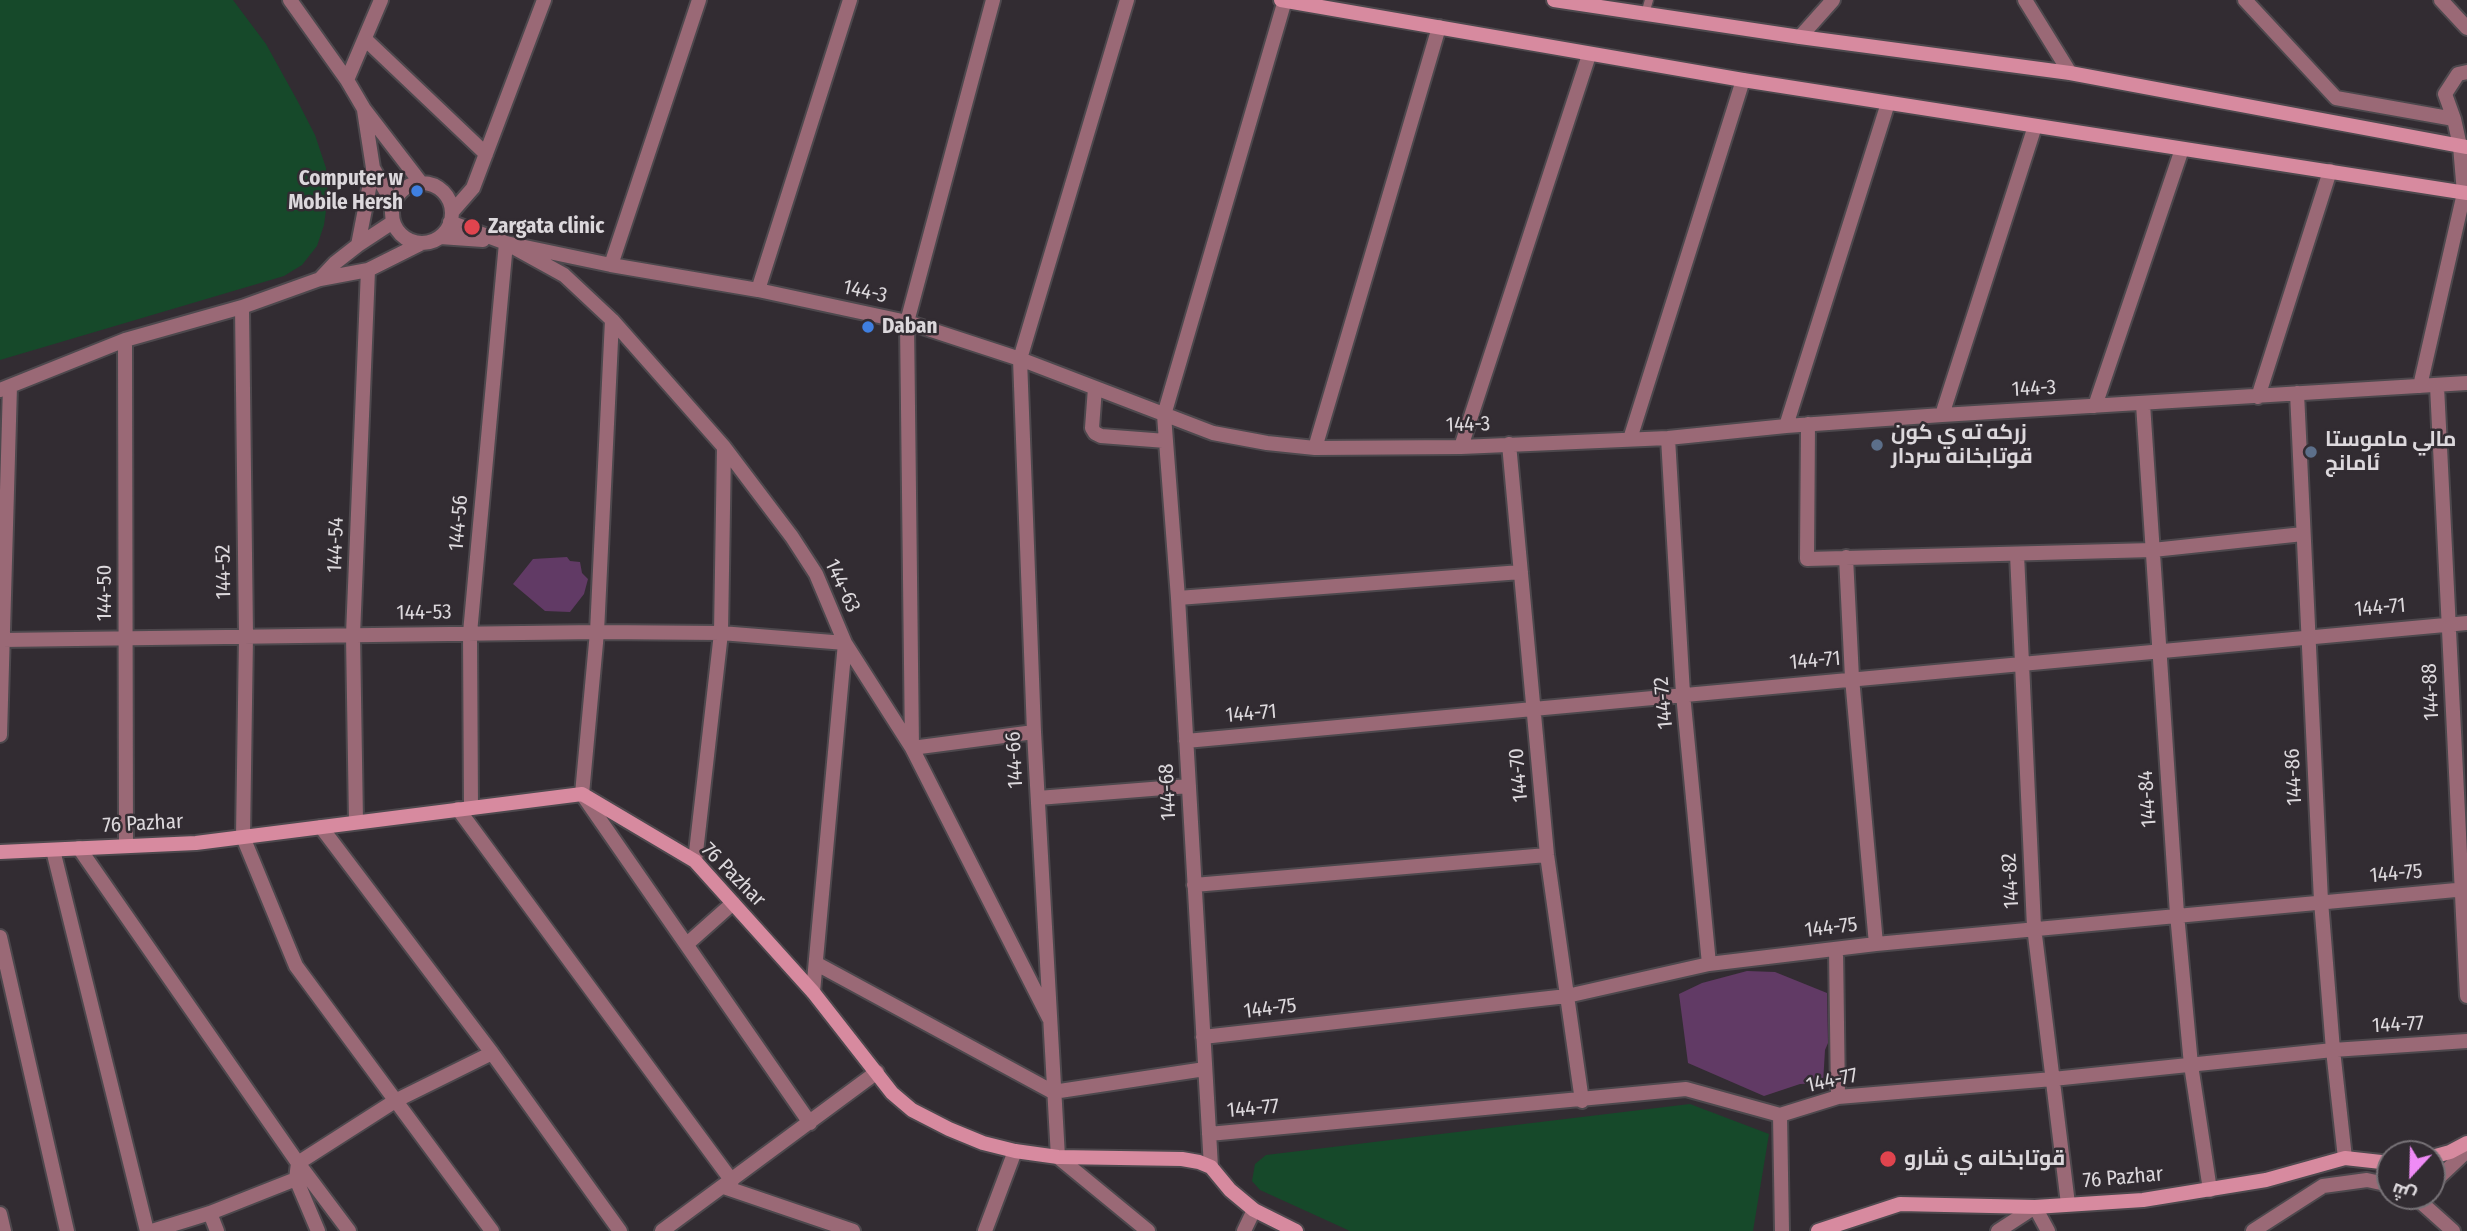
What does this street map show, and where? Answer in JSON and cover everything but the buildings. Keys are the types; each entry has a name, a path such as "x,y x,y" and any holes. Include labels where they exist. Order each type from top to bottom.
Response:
{"street":[{"path":"290,0 347,80 364,109 421,183"},
{"path":"347,80 381,0"},
{"path":"0,735 5,388 125,340 242,307 320,279 368,270 440,237 473,188 544,0"},
{"path":"611,265 699,0"},
{"path":"758,290 850,0"},
{"path":"993,0 907,322 912,748 1034,732"},
{"name":"144-66","path":"1058,1157 1034,732 1020,359 1127,0"},
{"path":"1164,415 1284,0 1589,55 2465,193"},
{"path":"1555,0 1647,7 1800,37 2070,73 2463,147"},
{"path":"1800,37 1833,0"},
{"path":"2025,0 2070,73"},
{"path":"2245,0 2336,97 2454,119"},
{"path":"2441,0 2467,28"},
{"path":"1315,447 1439,27"},
{"path":"365,39 486,154"},
{"path":"1461,447 1589,55"},
{"path":"2420,386 2465,193 2463,147 2445,94 2458,74 2467,72"},
{"path":"1630,439 1743,80"},
{"path":"1786,426 1888,103"},
{"path":"358,245 373,168 364,109"},
{"path":"1942,415 2035,126"},
{"path":"2095,406 2182,149"},
{"path":"373,168 393,204 393,222 404,237 422,243"},
{"path":"2258,397 2330,172"},
{"path":"393,204 404,188 421,183 439,188 446,195 451,217"},
{"name":"144-3","path":"451,217 502,242"},
{"path":"320,279 358,245 393,222"},
{"name":"144-3","path":"440,237 502,242 611,265 758,290 907,322 1020,359 1213,433 1267,443 1315,447 1461,447 1668,438 1942,415 2467,383"},
{"name":"144-63","path":"502,242 564,275 612,320 724,447 792,537 816,574 845,643 912,748 1049,1018"},
{"name":"144-56","path":"464,809 470,634 502,242"},
{"name":"144-54","path":"356,822 354,635 368,270"},
{"name":"144-52","path":"242,307 246,636 243,837"},
{"path":"612,320 597,632 582,794 810,1122"},
{"name":"144-50","path":"125,340 126,846"},
{"name":"144-88","path":"2437,386 2464,889 2467,996"},
{"path":"1095,388 1092,428 1094,433 1101,436 1166,441"},
{"name":"144-86","path":"2297,393 2321,901 2345,1158"},
{"name":"144-84","path":"2143,404 2177,914 2191,1065 2210,1190"},
{"name":"144-68","path":"1164,415 1178,598 1211,1167"},
{"path":"1808,425 1807,559 2153,550 2303,534"},
{"name":"144-72","path":"1668,438 1684,694 1709,964"},
{"name":"144-70","path":"1509,444 1548,855 1582,1101"},
{"path":"695,861 721,633 724,447"},
{"name":"144-82","path":"2017,554 2034,928 2068,1204"},
{"path":"1846,557 1852,678 1876,944"},
{"path":"1178,598 1521,572"},
{"name":"144-71","path":"1186,741 2467,622"},
{"name":"144-53","path":"2,640 597,632 721,633 845,643"},
{"path":"813,992 845,643"},
{"path":"1038,798 1189,786"},
{"name":"76 Pazhar","path":"0,852 196,843 582,794 695,861 813,992 892,1093 912,1110 960,1134 1015,1151 1058,1157 1182,1159 1211,1167"},
{"path":"464,809 728,1184 853,1231"},
{"path":"321,827 492,1053 620,1231"},
{"path":"243,837 296,966 492,1231"},
{"path":"79,848 298,1164 349,1231"},
{"path":"53,850 149,1231 210,1213 296,1179"},
{"path":"1194,885 1548,855"},
{"name":"144-75","path":"1203,1037 1567,996 1709,964 1876,944 2464,889"},
{"path":"687,944 733,903"},
{"path":"0,937 67,1231"},
{"path":"1836,949 1838,1097"},
{"path":"817,964 1053,1092 1205,1069"},
{"name":"144-77","path":"1209,1134 1582,1101 1686,1089 1780,1115 1838,1097 2053,1079 2333,1049 2467,1041"},
{"path":"318,1231 296,1179 298,1164 395,1101 492,1053"},
{"path":"668,1230 877,1072"},
{"path":"1780,1115 1782,1231"},
{"path":"2446,1153 2467,1143"},
{"path":"985,1231 1015,1151"},
{"path":"2446,1171 2467,1152"},
{"path":"1058,1157 1148,1231"},
{"name":"76 Pazhar","path":"1818,1231 1900,1205 2035,1207 2143,1200 2266,1180 2345,1158 2376,1161"},
{"path":"1211,1167 1230,1189 1254,1210 1296,1231"},
{"path":"2253,1231 2323,1186 2367,1180 2376,1182"},
{"path":"1998,1231 2035,1207 2048,1231"},
{"path":"1244,1231 1254,1210"},
{"path":"2431,1210 2453,1231"},
{"path":"210,1213 217,1231"},
{"path":"0,1214 4,1231"}],"green space":[{"path":"0,0 233,0 266,44 297,100 315,135 326,168 328,196 324,225 317,246 302,265 284,276 0,360"},
{"path":"1690,1104 1769,1134 1753,1231 1350,1231 1260,1190 1252,1181 1255,1164 1266,1155"}],"place":[{"name":"Computer w Mobile Hersh","path":"417,191"},
{"name":"Zargata clinic","path":"472,227"},
{"name":"Daban","path":"868,327"},
{"name":"زركه ته ي كون قوتابخانه سردار","path":"1877,445"},
{"name":"مالي ماموستا ئامانج","path":"2311,452"},
{"name":"قوتابخانه ي شارو","path":"1888,1159"}]}
